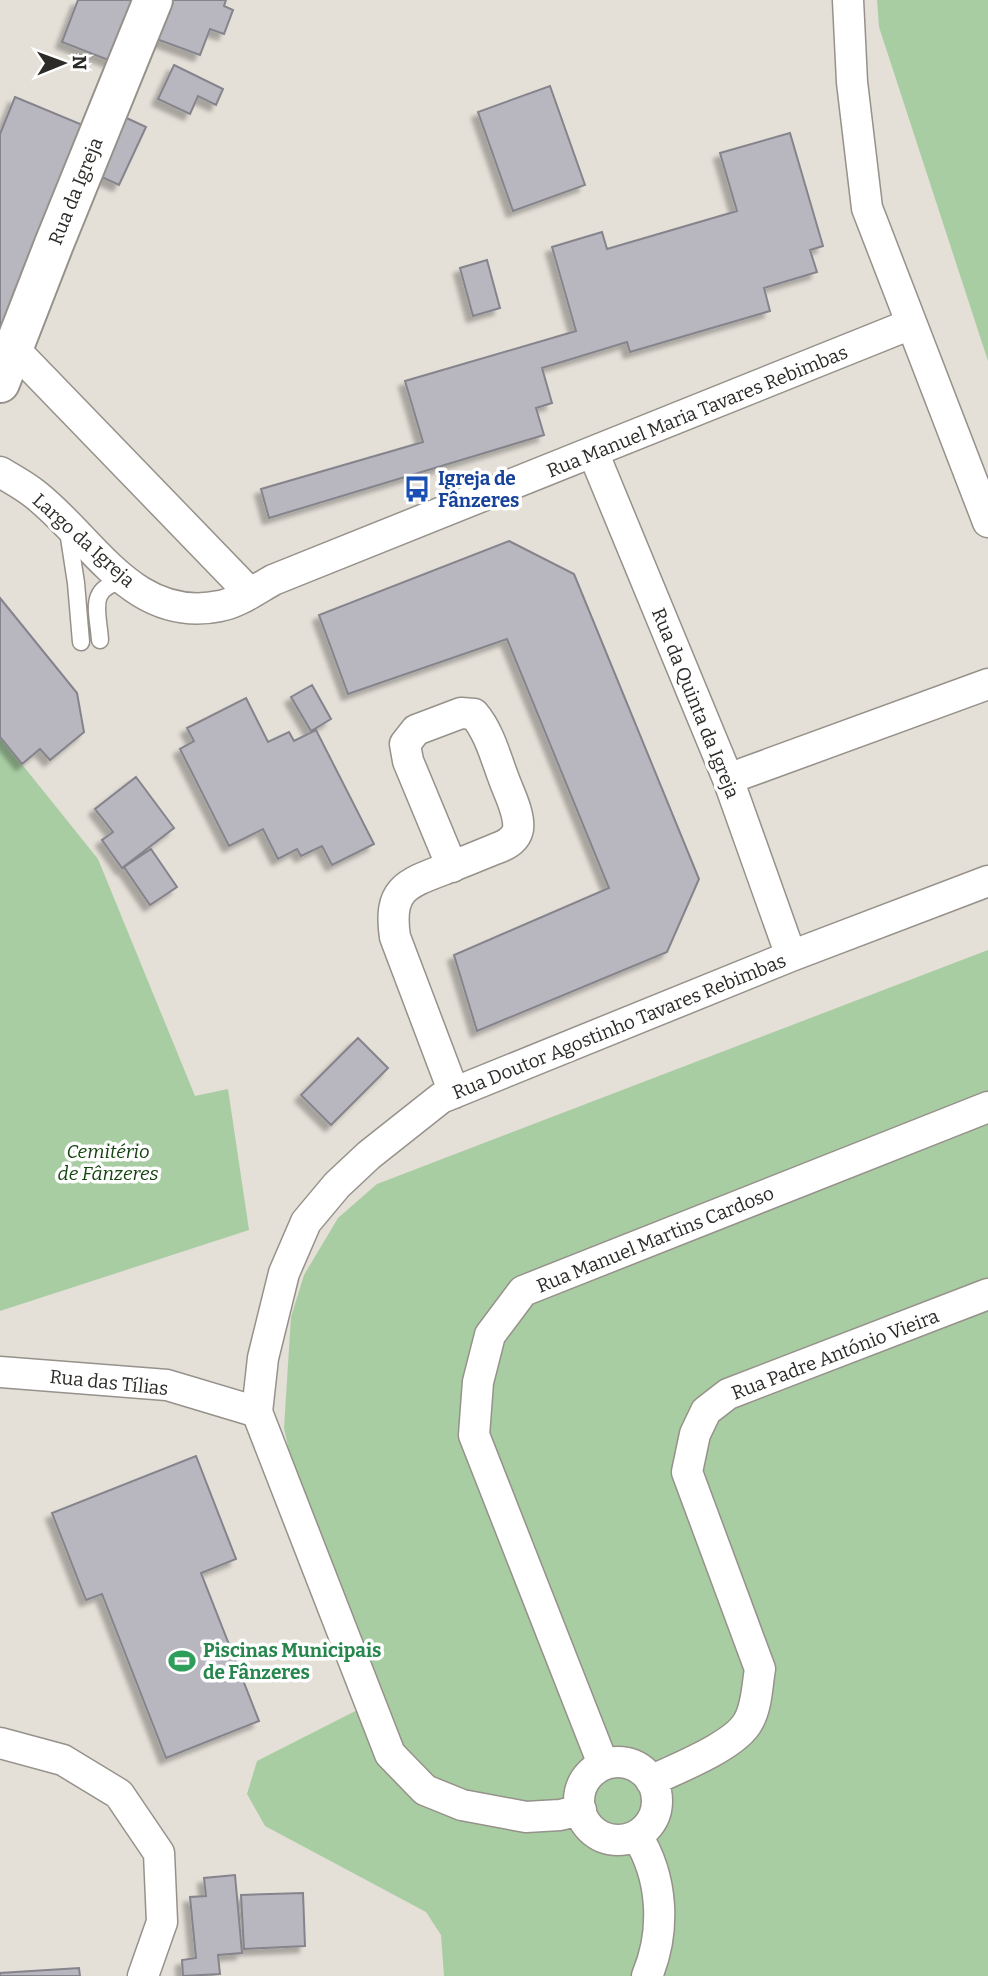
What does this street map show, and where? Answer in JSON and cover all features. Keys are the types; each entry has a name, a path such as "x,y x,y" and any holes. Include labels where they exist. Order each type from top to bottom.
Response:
{"street":[{"name":"Rua da Igreja","path":"6,366 153,0"},
{"path":"848,0 852,82 867,208 988,522"},
{"name":"Rua Manuel Maria Tavares Rebimbas","path":"250,593 272,580 911,324"},
{"path":"6,366 250,593"},
{"name":"Rua da Quinta da Igreja","path":"593,452 728,779 790,956"},
{"name":"Largo da Igreja","path":"0,472 37,495 123,581 167,606 222,606 250,593"},
{"path":"728,779 988,684"},
{"path":"452,867 408,761 405,744 416,730 461,713 474,714 484,726 514,807 518,828 513,840 500,847 452,867 410,883 397,899 392,918 395,937 454,1094"},
{"name":"Rua Doutor Agostinho Tavares Rebimbas","path":"581,1810 560,1815 526,1817 462,1805 425,1790 390,1754 257,1412 263,1358 284,1273 306,1222 337,1185 369,1155 442,1098 790,956 988,881"},
{"name":"Rua Manuel Martins Cardoso","path":"603,1764 474,1435 478,1382 490,1335 523,1291 988,1107"},
{"name":"Rua Padre António Vieira","path":"651,1781 722,1746 748,1724 760,1669 687,1472 695,1434 706,1411 728,1394 988,1294"},
{"name":"Rua das Tílias","path":"0,1372 167,1385 257,1412"},
{"path":"0,1743 63,1760 119,1794 159,1853 162,1922 143,1976"},
{"path":"621,1761 637,1766 651,1781 656,1790 654,1819 637,1836 624,1840 607,1839 594,1832 583,1818 579,1801 582,1786 591,1773 603,1764 621,1761"},
{"path":"637,1836 655,1874 660,1915 656,1954 647,1976"}],"lane":[{"path":"66,525 75,570 81,642"},
{"path":"100,640 99,593 104,586 123,581"}],"green space":[{"path":"877,0 988,0 988,361 879,27"},
{"name":"Cemitério de Fânzeres","path":"0,737 98,859 195,1096 228,1089 249,1230 0,1311"},
{"path":"988,950 988,1976 444,1976 441,1935 426,1912 265,1826 247,1794 257,1761 379,1699 297,1487 284,1428 291,1317 304,1275 338,1218 377,1184"}],"building":[{"path":"78,0 140,0 116,63 62,42"},
{"path":"165,0 226,0 224,6 233,10 224,34 210,29 200,55 151,37"},
{"path":"174,65 223,89 216,105 198,96 190,114 158,99"},
{"path":"550,86 585,185 513,211 478,112"},
{"path":"15,97 85,126 3,326 0,325 0,134"},
{"path":"118,114 146,127 119,185 91,172"},
{"path":"790,133 823,246 810,250 817,272 764,288 770,311 630,352 627,342 542,368 552,403 536,408 544,435 269,518 261,489 423,442 405,381 576,331 552,247 602,232 607,249 737,211 720,153"},
{"path":"487,260 500,308 473,316 460,268"},
{"path":"509,541 574,574 699,879 667,952 477,1031 454,955 609,888 507,639 348,694 319,615"},
{"path":"0,598 77,693 84,732 50,760 40,749 22,764 0,737"},
{"path":"312,685 331,719 311,731 291,697"},
{"path":"246,698 268,742 289,732 294,741 316,730 374,844 332,865 322,846 301,856 297,849 278,859 263,829 229,846 180,749 194,741 187,728"},
{"path":"136,777 174,828 122,868 102,840 113,832 95,809"},
{"path":"151,849 177,887 150,905 124,867"},
{"path":"358,1038 388,1068 331,1125 301,1095"},
{"name":"Piscinas Municipais de Fânzeres","path":"196,1456 236,1559 201,1573 259,1721 166,1758 102,1594 86,1600 52,1513"},
{"path":"235,1875 242,1953 218,1955 220,1974 183,1976 182,1960 196,1958 190,1897 206,1896 204,1878"},
{"path":"303,1893 305,1946 244,1949 241,1895"},
{"path":"79,1968 80,1976 0,1976 0,1973"}],"place":[{"name":"Igreja de Fânzeres","path":"417,489"},
{"name":"Piscinas Municipais de Fânzeres","path":"182,1661"}]}
